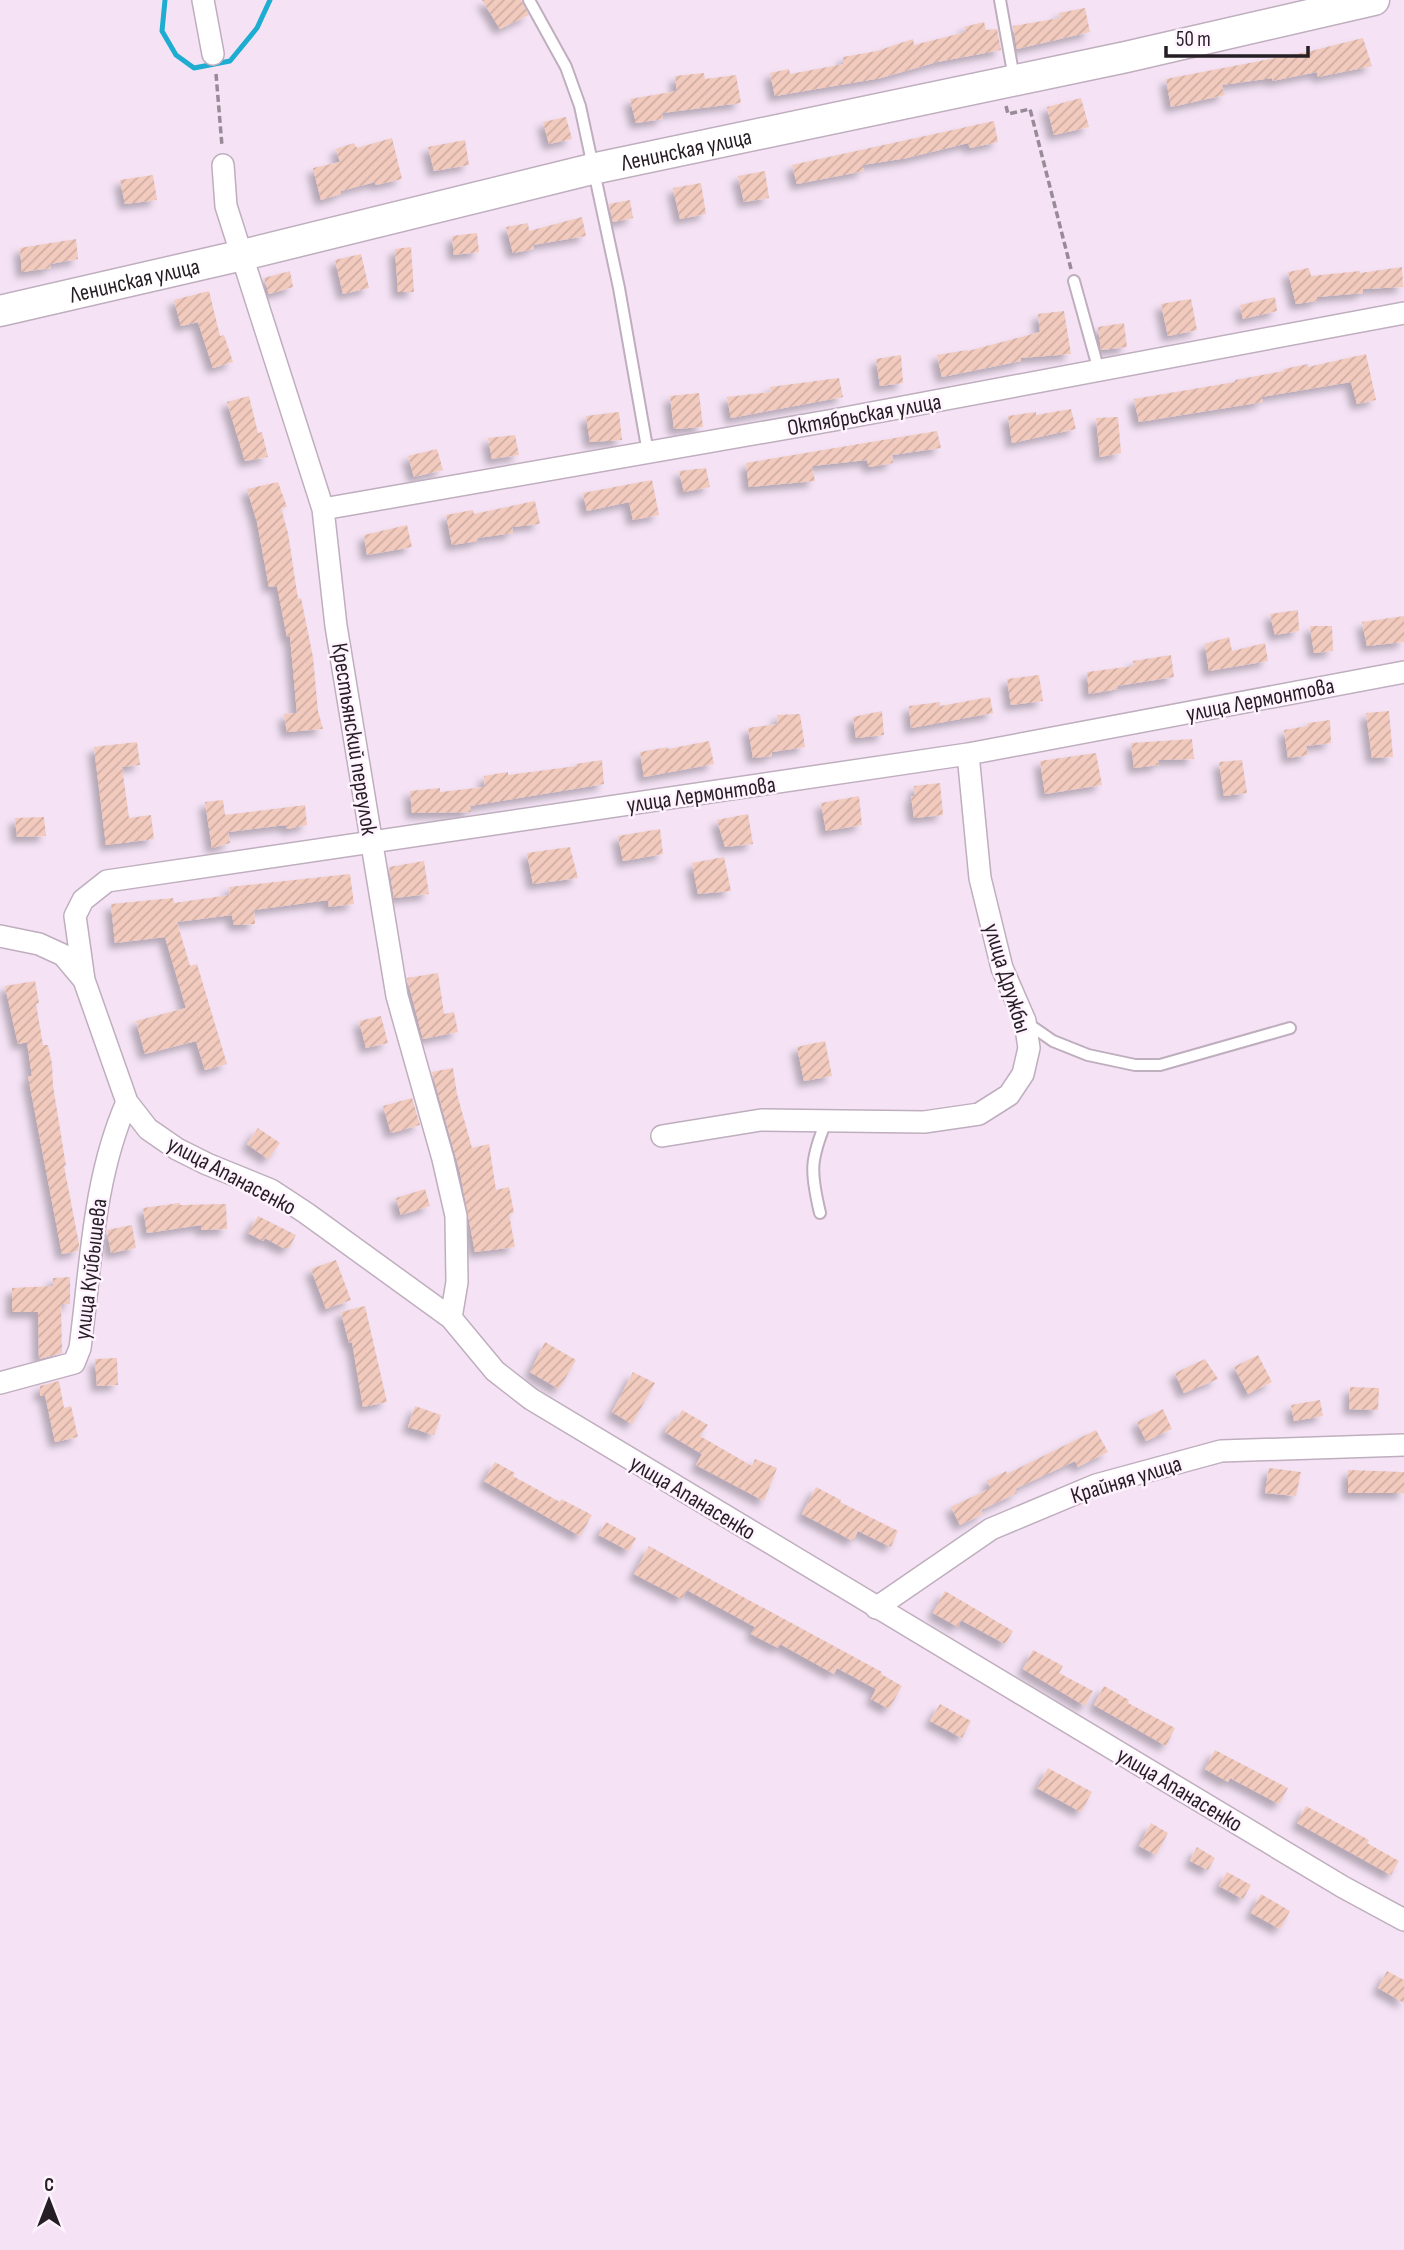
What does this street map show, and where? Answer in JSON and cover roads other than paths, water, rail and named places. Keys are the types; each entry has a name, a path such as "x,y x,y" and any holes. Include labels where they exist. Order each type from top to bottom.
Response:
{"street":[{"path":"203,0 213,54"},
{"name":"Ленинская улица","path":"0,311 243,255 592,169 1007,82 1374,0"},
{"name":"Крестьянский переулок","path":"223,165 226,206 323,509 336,626 397,996 443,1158 456,1216 457,1282 451,1318"},
{"name":"Октябрьская улица","path":"323,509 648,453 1404,313"},
{"name":"улица Лермонтова","path":"85,980 75,916 83,900 107,881 968,754 1404,672"},
{"name":"улица Дружбы","path":"662,1136 761,1120 923,1122 979,1114 1009,1095 1023,1074 1029,1048 1025,1021 1002,968 980,878 968,754"},
{"path":"0,936 39,944 63,955 85,980"},
{"name":"улица Апанасенко","path":"85,980 127,1102 148,1129 177,1149 207,1164 271,1190 451,1318 495,1371 531,1399 876,1608 1404,1920"},
{"name":"улица Куйбышева","path":"0,1383 74,1363 80,1348 103,1172 113,1134 127,1102"},
{"name":"Крайняя улица","path":"876,1608 991,1529 1096,1485 1221,1451 1404,1445"}],"lane":[{"path":"529,0 566,67 580,106 619,288 648,453"},
{"path":"1000,0 1007,82"},
{"path":"1074,281 1099,370"},
{"path":"1025,1021 1053,1041 1088,1055 1135,1065 1160,1065 1290,1028"},
{"path":"820,1213 811,1176 816,1144 827,1119"}],"waterway":[{"path":"165,0 162,31 176,55 194,68 230,61 257,28 270,0"}]}
